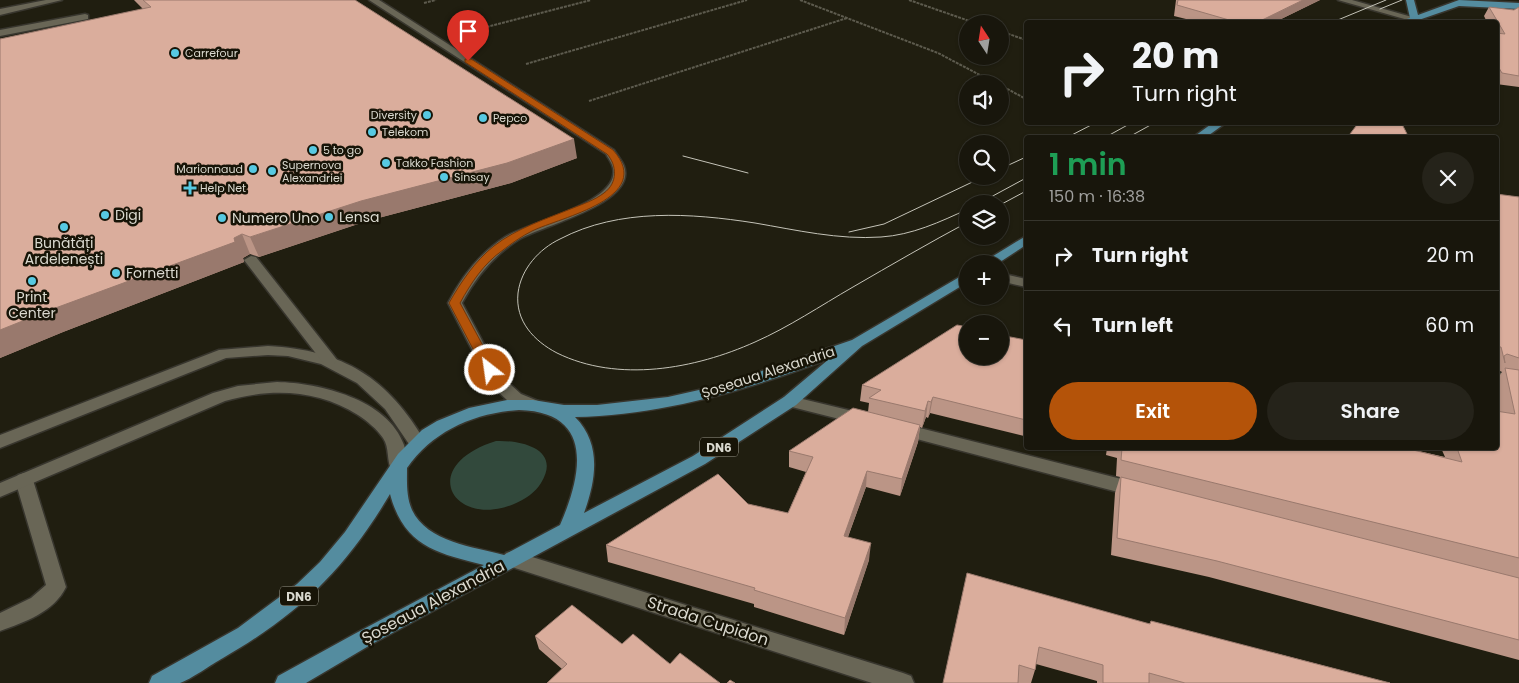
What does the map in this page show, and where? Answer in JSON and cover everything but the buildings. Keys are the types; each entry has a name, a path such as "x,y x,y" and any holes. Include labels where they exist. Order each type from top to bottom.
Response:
{"main road":[{"path":"1410,0 1411,20"},
{"path":"1414,20 1467,0"},
{"path":"1457,4 1519,6"},
{"path":"1202,135 1217,125"},
{"path":"1002,255 1024,241"},
{"name":"Șoseaua Alexandria","path":"286,683 365,638 699,460 790,401 856,343 959,281"},
{"name":"Șoseaua Alexandria","path":"160,683 230,644 297,598 321,574 356,532 398,466 417,443 441,427 485,409 507,405 532,405 555,410 642,406 716,391 767,376 856,343"},
{"name":"DN6","path":"555,410 573,424 585,449 587,468 583,490 567,531"},
{"path":"398,466 400,506 408,523 423,535 449,549 509,561"}],"street":[{"path":"0,12 58,0"},
{"path":"374,0 610,152 617,160 620,168 619,177 616,186 608,195 596,202 528,230 498,248 468,279 455,303 495,379 515,398 532,405"},
{"path":"1342,0 1408,20"},
{"path":"0,33 85,17"},
{"path":"251,260 329,360"},
{"path":"1009,279 1024,283"},
{"path":"0,442 224,353 282,350 310,354 329,360 348,370 382,395 417,443"},
{"path":"1499,378 1519,382"},
{"path":"0,490 220,397 275,388 302,388 323,392 360,408 393,436 398,449 398,466"},
{"path":"790,401 1153,494"},
{"path":"0,622 41,603 51,595 56,587 24,480"},
{"name":"Strada Cupidon","path":"509,561 903,683"}],"path":[{"path":"423,3 436,0"},
{"path":"471,31 591,0"},
{"path":"526,64 747,0"},
{"path":"800,0 938,53 981,75"},
{"path":"910,0 959,17"},
{"path":"589,101 847,18"},
{"path":"1009,34 1024,39"},
{"path":"1009,90 1024,99"}],"green space":[{"path":"496,441 517,442 536,449 543,455 546,462 546,471 541,483 536,490 514,504 492,509 474,508 460,502 452,491 450,479 456,465 471,452"}],"tram line":[{"path":"1338,20 1386,0"},
{"path":"1380,9 1402,0"},
{"path":"1072,135 1091,125"},
{"path":"1109,135 1128,125"},
{"path":"1132,135 1151,125"},
{"path":"683,156 748,173"},
{"path":"1009,165 1024,158"},
{"path":"995,195 1024,179"},
{"path":"849,232 884,224 966,185"},
{"path":"1009,200 1024,192"},
{"path":"959,213 904,234 865,238 833,236 755,223 681,215 631,218 606,222 560,239 538,254 523,276 518,293 518,303 523,321 528,329 541,342 557,353 605,368 631,370 682,365 732,351 768,336 959,227"}],"place":[{"name":"Carrefour","path":"175,53"},
{"name":"Diversity","path":"427,115"},
{"name":"Pepco","path":"483,118"},
{"name":"Telekom","path":"372,132"},
{"name":"5 to go","path":"313,150"},
{"name":"Takko Fashion","path":"386,163"},
{"name":"Marionnaud","path":"253,169"},
{"name":"Supernova Alexandriei","path":"272,171"},
{"name":"Sinsay","path":"444,177"},
{"name":"Help Net","path":"190,188"},
{"name":"Digi","path":"105,215"},
{"name":"Lensa","path":"329,217"},
{"name":"Numero Uno","path":"222,218"},
{"name":"Bunătăți Ardelenești","path":"64,227"},
{"name":"Fornetti","path":"116,273"},
{"name":"Print Center","path":"32,281"}],"route":[{"path":"468,61 610,152 617,160 620,168 616,186 608,195 596,202 528,230 498,248 468,279 455,303 490,370"}]}
